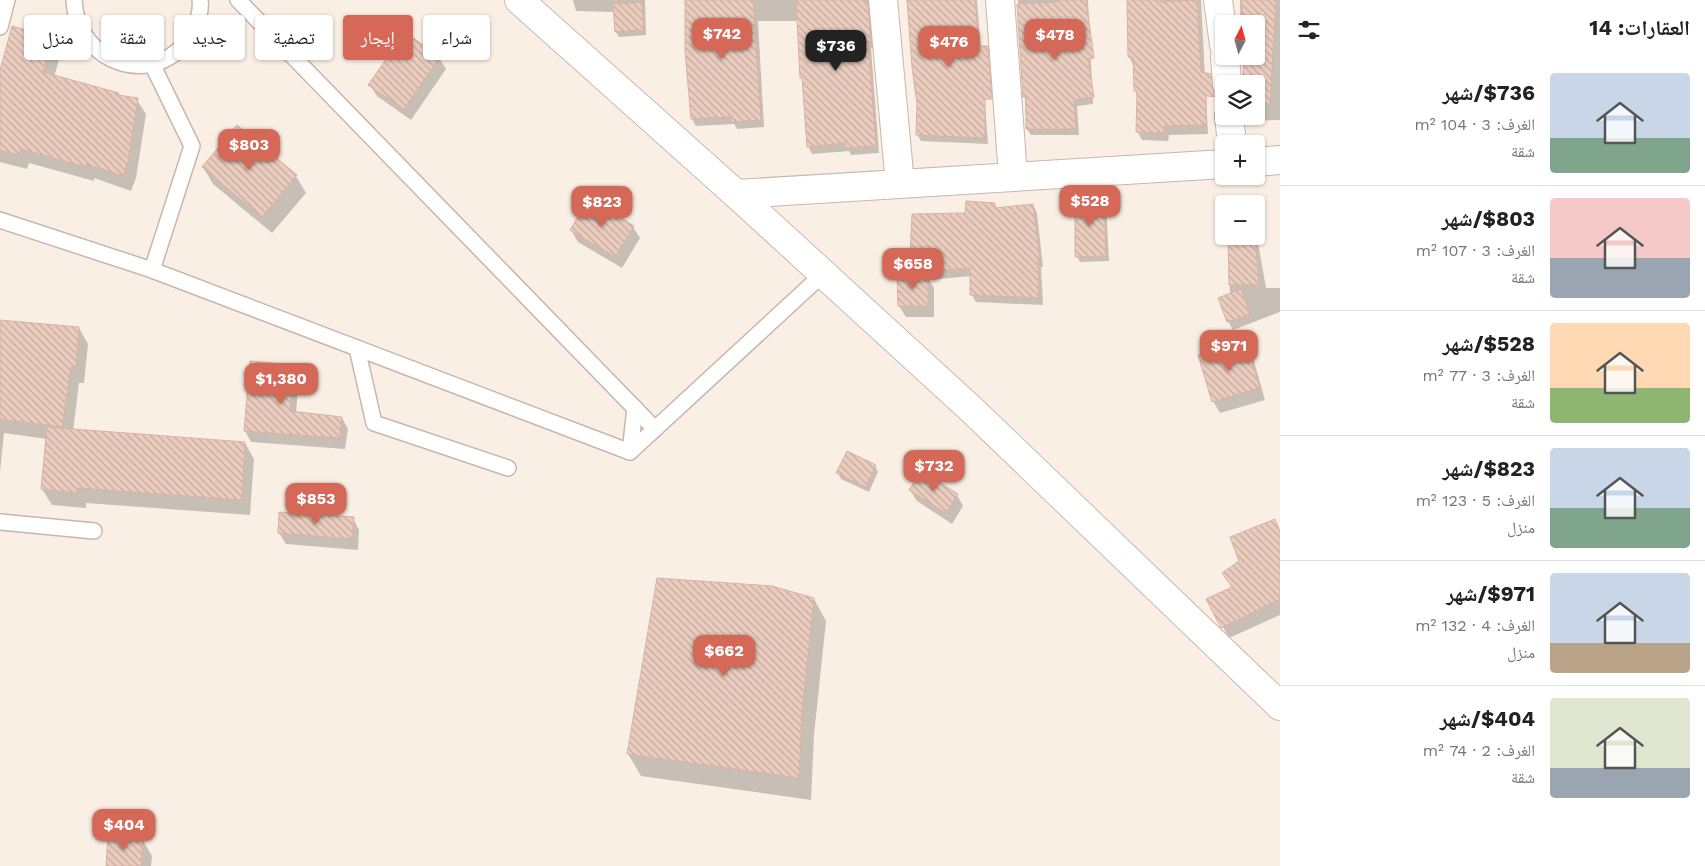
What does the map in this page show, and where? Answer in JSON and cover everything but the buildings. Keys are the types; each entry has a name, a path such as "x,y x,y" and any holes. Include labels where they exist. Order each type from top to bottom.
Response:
{"main road":[{"path":"519,0 736,194 972,410 1280,706"},
{"path":"883,0 900,184"},
{"path":"1000,0 1014,176"},
{"path":"1218,0 1220,15"},
{"path":"1265,161 1280,160"},
{"path":"736,194 1215,165"}],"lane":[{"path":"0,27 7,0"},
{"path":"74,0 75,15 82,34 95,49 112,60 132,65 152,64 171,56 186,42 197,24 200,0"},
{"path":"238,0 655,429"},
{"path":"152,64 192,146 152,270"},
{"path":"0,220 152,270 630,452"},
{"path":"630,452 823,274"},
{"path":"357,348 374,423 508,468"},
{"path":"630,452 635,408"},
{"path":"0,522 94,531"}]}
